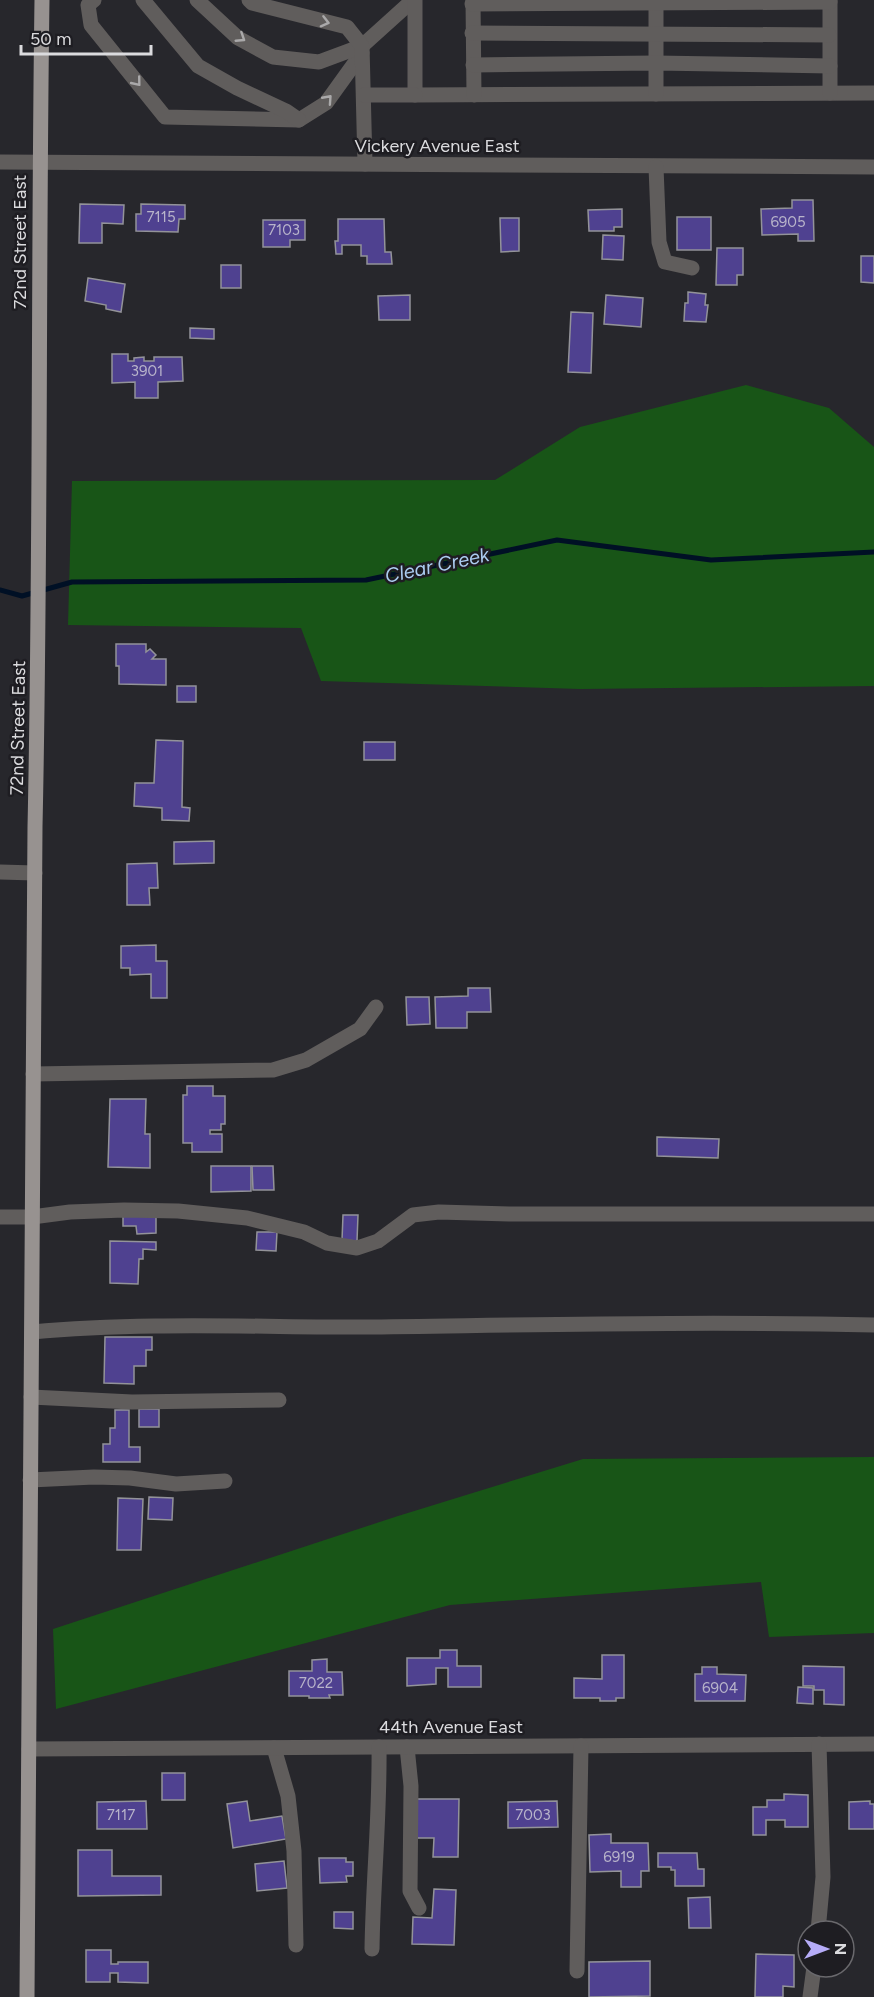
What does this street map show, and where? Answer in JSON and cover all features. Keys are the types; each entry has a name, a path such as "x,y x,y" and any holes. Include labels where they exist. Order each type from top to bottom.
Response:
{"main road":[{"name":"72nd Street East","path":"27,1997 42,0"}],"street":[{"path":"94,0 88,5 91,25 165,117 299,120 326,103 362,50 414,0"},
{"path":"143,0 198,66 237,88 286,111 299,120"},
{"path":"197,0 238,38 273,57 319,62 362,50"},
{"path":"249,0 252,3 347,27 362,50 365,164"},
{"path":"414,0 415,95"},
{"path":"656,1 656,94"},
{"path":"474,95 472,2 830,1 830,93"},
{"path":"472,33 829,35"},
{"path":"473,65 656,63 830,66"},
{"path":"364,95 874,93"},
{"name":"Vickery Avenue East","path":"0,162 874,167"},
{"path":"656,167 659,242 665,262 692,268"},
{"path":"0,872 34,873"},
{"path":"33,1074 273,1070 306,1060 360,1029 376,1007"},
{"path":"0,1217 32,1217 70,1212 178,1211 247,1218 304,1232 327,1243 357,1248 378,1241 413,1215 439,1212 874,1214"},
{"path":"32,1332 93,1326 292,1327 677,1323 874,1325"},
{"path":"31,1397 132,1402 279,1400"},
{"path":"30,1480 94,1477 130,1478 176,1484 225,1481"},
{"path":"819,1744 823,1877 819,1919"},
{"name":"44th Avenue East","path":"29,1749 874,1744"},
{"path":"577,1971 581,1746"},
{"path":"372,1949 372,1891 380,1779 379,1747"},
{"path":"407,1747 411,1786 410,1891 419,1908"},
{"path":"274,1748 288,1796 294,1851 296,1945"},
{"path":"810,1997 812,1979"}],"green space":[{"path":"746,385 829,408 874,447 874,686 580,689 321,681 301,628 68,625 72,481 495,480 580,427"},
{"path":"874,1457 874,1633 769,1637 761,1582 450,1605 56,1709 53,1629 398,1516 583,1459"}],"building":[{"path":"792,200 813,200 814,241 798,241 798,234 762,235 761,209 792,208"},
{"path":"80,204 124,205 123,224 102,223 102,243 79,243"},
{"path":"141,204 185,205 185,219 179,219 178,232 136,231 136,214 141,214"},
{"path":"622,209 622,227 614,227 614,231 589,231 588,210"},
{"path":"677,217 711,217 711,250 677,250"},
{"path":"500,218 519,218 519,251 501,252"},
{"path":"338,219 384,219 385,252 391,252 392,264 367,264 367,256 361,256 361,245 342,245 342,254 336,254"},
{"path":"263,220 305,220 305,240 290,240 290,247 263,247"},
{"path":"603,235 624,236 623,260 602,259"},
{"path":"717,248 743,248 743,275 737,275 737,285 716,285"},
{"path":"861,256 874,256 874,283 861,282"},
{"path":"221,265 241,265 241,288 221,288"},
{"path":"88,278 125,284 121,312 106,309 106,305 85,301"},
{"path":"688,292 706,294 705,305 708,305 706,322 684,321"},
{"path":"410,295 410,320 379,320 378,296"},
{"path":"606,295 643,298 641,327 604,324"},
{"path":"571,312 593,313 591,373 568,372"},
{"path":"190,328 214,329 214,339 190,338"},
{"path":"112,354 128,354 128,361 144,357 144,361 154,361 154,357 182,357 183,381 158,382 158,398 135,398 135,382 112,383"},
{"path":"116,644 146,644 146,652 150,649 156,655 152,659 166,659 166,685 119,684"},
{"path":"177,686 196,686 196,702 177,702"},
{"path":"156,740 183,741 182,807 190,808 189,821 162,820 162,808 134,806 135,783 154,783"},
{"path":"364,742 395,742 395,760 364,760"},
{"path":"214,841 214,863 174,864 174,842"},
{"path":"157,863 158,888 149,888 150,905 127,905 127,864"},
{"path":"156,945 156,961 167,961 167,998 151,998 151,974 130,975 130,968 121,968 121,946"},
{"path":"468,988 490,988 491,1012 467,1012 467,1028 436,1028 435,997 468,996"},
{"path":"406,997 429,997 430,1024 407,1025"},
{"path":"187,1086 213,1086 213,1096 225,1096 225,1124 221,1124 221,1130 210,1130 210,1134 222,1134 222,1152 192,1152 192,1143 183,1143 183,1095 187,1095"},
{"path":"110,1099 146,1099 145,1134 150,1134 150,1168 108,1167"},
{"path":"657,1137 719,1139 718,1158 657,1156"},
{"path":"211,1166 251,1166 251,1191 211,1192"},
{"path":"252,1166 273,1166 274,1190 253,1190"},
{"path":"156,1214 156,1233 137,1234 136,1226 123,1226 123,1216"},
{"path":"343,1215 358,1215 357,1241 342,1240"},
{"path":"257,1232 277,1232 276,1251 256,1250"},
{"path":"110,1241 156,1242 156,1250 143,1249 143,1259 139,1259 138,1284 110,1283"},
{"path":"105,1337 152,1337 152,1350 146,1350 146,1366 134,1366 134,1384 104,1383"},
{"path":"139,1409 159,1409 159,1427 139,1427"},
{"path":"115,1410 129,1410 129,1447 140,1447 140,1462 103,1462 103,1444 110,1444 110,1428 115,1428"},
{"path":"149,1497 173,1498 172,1520 148,1519"},
{"path":"118,1498 143,1499 141,1550 117,1550"},
{"path":"440,1650 457,1650 457,1666 481,1666 481,1687 448,1687 448,1668 436,1668 436,1684 407,1686 407,1658 440,1658"},
{"path":"602,1655 624,1655 624,1698 616,1698 616,1701 600,1701 600,1698 574,1698 574,1678 602,1679"},
{"path":"327,1659 327,1672 342,1672 343,1695 329,1695 330,1698 289,1696 289,1671 312,1671 312,1660"},
{"path":"803,1666 844,1667 844,1705 824,1704 824,1690 814,1690 814,1686 803,1686"},
{"path":"702,1667 717,1667 717,1674 746,1675 745,1701 695,1701 695,1674 702,1674"},
{"path":"798,1687 813,1688 813,1704 797,1703"},
{"path":"162,1773 185,1773 185,1800 162,1800"},
{"path":"784,1794 808,1795 808,1827 785,1827 785,1820 766,1820 766,1835 753,1835 753,1807 767,1807 767,1800 784,1800"},
{"path":"416,1799 459,1799 458,1857 433,1857 434,1838 416,1838"},
{"path":"146,1801 147,1829 97,1829 97,1802"},
{"path":"247,1801 250,1821 282,1816 286,1839 233,1848 227,1804"},
{"path":"557,1801 558,1827 508,1828 508,1802"},
{"path":"870,1801 870,1804 874,1804 874,1829 849,1829 849,1802"},
{"path":"611,1834 611,1843 648,1843 649,1871 641,1871 641,1887 621,1887 621,1871 590,1872 589,1835"},
{"path":"78,1850 112,1850 112,1876 161,1876 161,1895 78,1896"},
{"path":"658,1853 697,1853 698,1869 704,1869 704,1886 675,1886 675,1870 671,1870 671,1867 658,1867"},
{"path":"319,1858 346,1858 346,1862 353,1862 353,1876 346,1876 347,1882 320,1883"},
{"path":"284,1861 287,1888 257,1891 255,1864"},
{"path":"434,1889 456,1890 454,1945 412,1944 413,1917 432,1918"},
{"path":"710,1897 711,1928 689,1928 688,1898"},
{"path":"334,1912 353,1912 353,1929 334,1928"},
{"path":"86,1950 111,1950 111,1964 148,1962 148,1983 118,1982 118,1973 110,1973 110,1982 86,1982"},
{"path":"756,1954 794,1955 794,1987 783,1986 783,1997 755,1997"},
{"path":"650,1961 650,1996 589,1997 589,1962"}],"waterway":[{"name":"Clear Creek","path":"0,590 22,596 72,582 366,580 557,540 711,560 874,552"}]}
